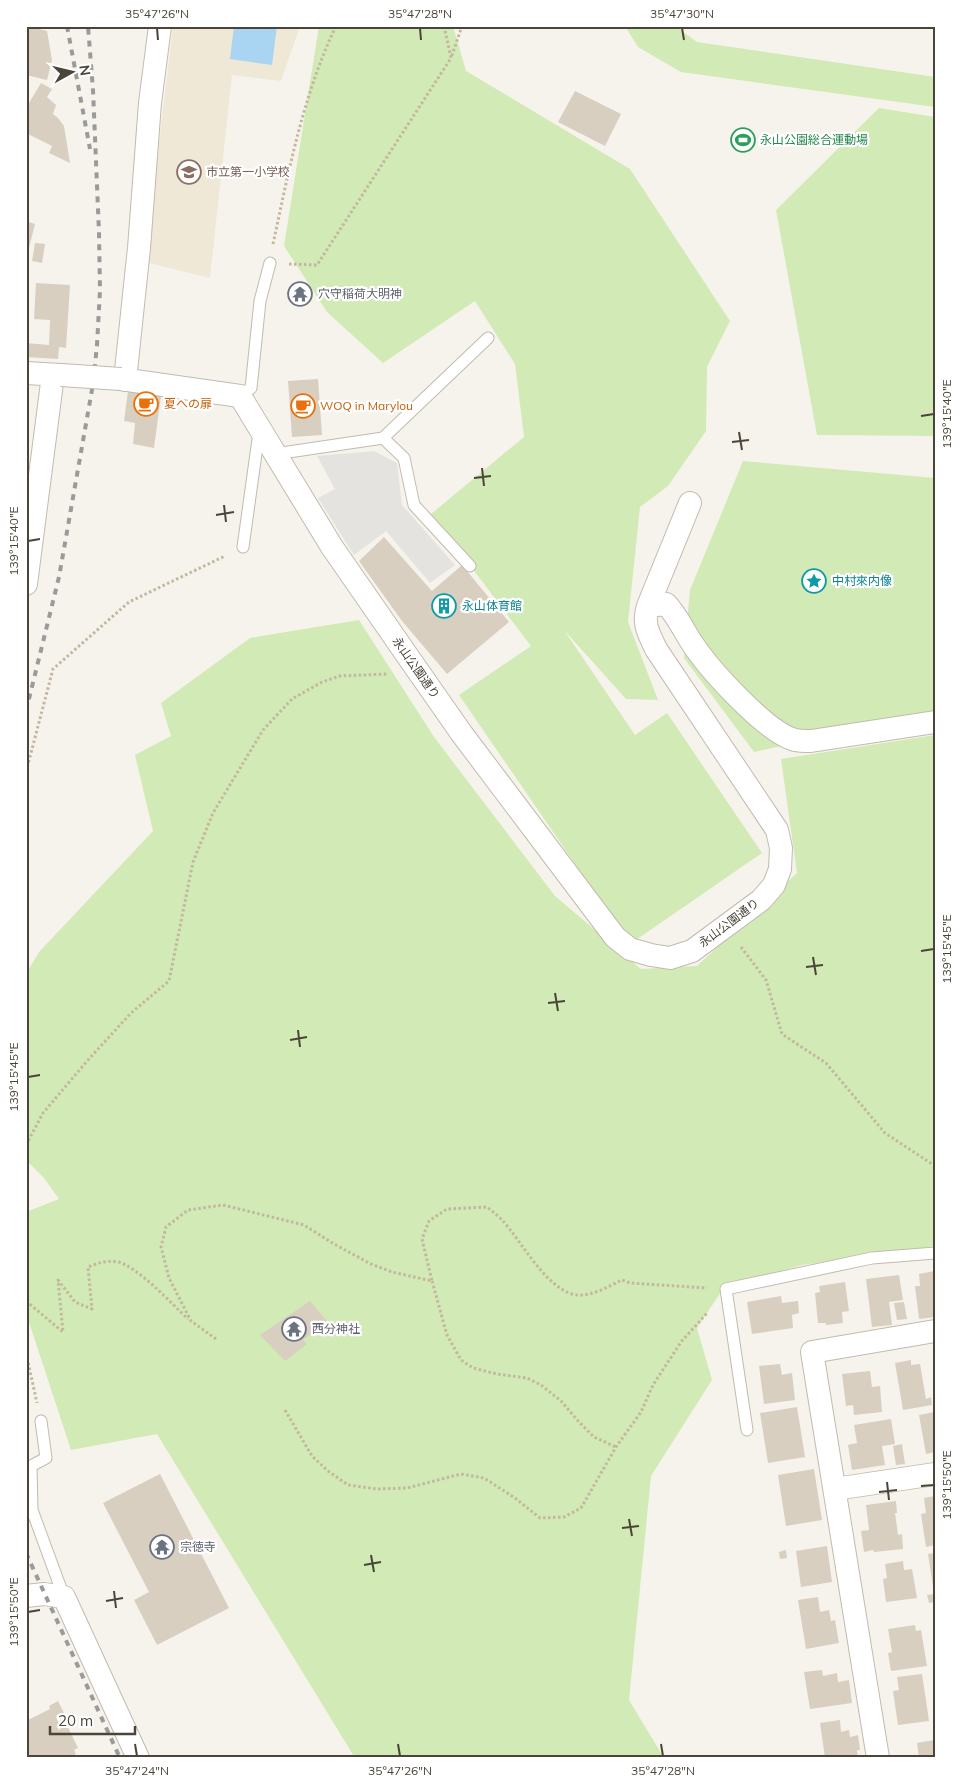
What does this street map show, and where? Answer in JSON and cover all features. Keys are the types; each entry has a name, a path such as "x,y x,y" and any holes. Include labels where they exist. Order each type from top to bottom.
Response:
{"street":[{"path":"123,379 139,248 150,103 160,26"},
{"path":"26,373 123,379 240,396"},
{"path":"26,584 42,462 57,375"},
{"name":"永山公園通り","path":"240,396 332,547 411,661 462,734 615,937 630,949 670,958 692,951 761,900 774,885 780,869 781,848 777,830 656,649 645,626 645,615 648,606 690,503"},
{"path":"648,606 666,604 674,612 693,645 724,684 776,731 796,740 811,741 935,722"},
{"path":"878,1758 812,1352 935,1331"},
{"path":"835,1489 935,1474"},
{"path":"26,1596 44,1594 64,1597 138,1758"}],"lane":[{"path":"240,396 251,388 260,301 270,263"},
{"path":"274,454 383,438 488,338"},
{"path":"243,547 259,430"},
{"path":"383,438 404,458 414,505 470,566"},
{"path":"26,480 42,462"},
{"path":"747,1430 726,1291 872,1258 935,1253"},
{"path":"40,1421 46,1458 31,1466 32,1510 64,1597"}],"path":[{"path":"336,26 320,59 293,148 270,263 317,265 451,58 462,26"},
{"path":"444,26 451,58"},
{"path":"26,772 53,668 129,602 243,547"},
{"path":"26,1145 43,1113 88,1060 131,1013 169,981 193,862 214,813 263,730 292,699 322,682 340,676 394,674 411,661"},
{"path":"726,926 766,980 782,1034 826,1062 885,1133 935,1166"},
{"path":"191,1321 169,1278 161,1247 166,1227 188,1210 223,1205 304,1225 371,1264 392,1272 432,1281"},
{"path":"616,1447 594,1437 562,1401 541,1385 527,1378 497,1374 473,1368 461,1360 447,1335 422,1238 429,1221 447,1209 487,1207 502,1221 542,1271 560,1289 577,1295 594,1292 622,1280 630,1283 726,1291"},
{"path":"26,1301 63,1332 58,1280 75,1302 92,1309 88,1267 103,1261 119,1262 135,1271 191,1321 216,1339"},
{"path":"285,1410 312,1456 328,1471 348,1485 378,1489 407,1488 460,1474 484,1478 515,1498 540,1518 564,1516 581,1508 616,1447 641,1412 653,1385 681,1342 726,1291"},
{"path":"26,1353 40,1421"}],"shaded area":[{"name":"市立第一小学校","path":"173,26 300,26 281,81 232,75 210,278 145,262"},
{"path":"374,451 397,463 402,505 455,565 430,583 386,531 354,555 318,498 335,489 317,456"}],"green space":[{"path":"319,26 453,26 466,71 630,169 730,321 707,367 706,431 668,486 640,507 628,622 658,700 626,699 564,630 635,735 667,713 762,853 630,944 459,695 531,646 431,514 524,437 515,364 475,301 383,363 327,312 284,246"},
{"path":"625,26 675,26 697,42 935,77 935,107 681,72 638,47"},
{"path":"879,108 935,117 935,436 817,435 776,210"},
{"path":"743,461 935,478 935,713 754,752 684,658 690,590"},
{"path":"359,620 434,737 555,896 641,969 697,966 797,873 781,759 935,735 935,1246 802,1265 725,1286 697,1328 712,1380 651,1476 629,1700 664,1758 355,1758 157,1434 71,1450 26,1313 26,1212 59,1199 44,1178 26,1160 26,974 39,952 153,831 135,755 171,736 161,703 250,638"}],"water":[{"path":"234,26 277,26 272,65 230,59"}],"building":[{"path":"26,26 47,31 52,60 47,80 26,75"},
{"path":"41,83 52,89 47,97 56,105 53,114 64,126 70,163 49,153 52,146 26,133 26,108"},
{"path":"575,91 621,114 605,146 558,122"},
{"path":"26,221 35,224 27,256 26,256"},
{"path":"35,243 45,244 42,263 32,261"},
{"path":"36,283 70,285 66,348 59,347 58,359 26,357 26,343 49,345 50,320 34,319"},
{"path":"318,379 322,435 292,437 288,381"},
{"path":"128,391 161,396 154,448 133,444 135,423 124,421"},
{"name":"永山体育館","path":"384,537 432,591 462,565 509,622 447,674 402,621 359,561"},
{"path":"935,1271 935,1317 919,1319 915,1286 920,1286 919,1274"},
{"path":"899,1275 903,1300 889,1302 892,1325 872,1327 866,1279"},
{"path":"845,1282 849,1311 842,1312 843,1323 826,1325 826,1323 818,1323 815,1293 820,1292 819,1286"},
{"path":"781,1296 782,1303 798,1301 799,1313 792,1315 793,1328 752,1334 747,1302"},
{"path":"310,1301 327,1321 303,1340 307,1344 285,1361 260,1335"},
{"path":"904,1302 907,1319 897,1320 894,1303"},
{"path":"911,1360 911,1365 920,1364 926,1399 931,1397 932,1405 903,1410 895,1363"},
{"path":"780,1364 782,1375 792,1373 795,1400 764,1404 759,1366"},
{"path":"870,1371 872,1387 880,1386 882,1412 854,1415 853,1405 846,1406 842,1374"},
{"path":"797,1407 805,1457 768,1463 760,1413"},
{"path":"935,1412 935,1452 926,1454 919,1415"},
{"path":"891,1419 895,1444 882,1446 885,1465 852,1470 848,1445 857,1443 854,1425"},
{"path":"902,1444 905,1464 896,1465 893,1446"},
{"path":"814,1469 822,1520 786,1526 778,1475"},
{"name":"宗徳寺","path":"160,1474 229,1608 157,1645 134,1600 149,1592 103,1503"},
{"path":"935,1496 935,1545 926,1547 921,1514 926,1513 924,1498"},
{"path":"896,1501 897,1513 895,1513 898,1535 902,1534 903,1549 864,1552 861,1531 869,1530 866,1505"},
{"path":"827,1546 832,1582 801,1587 796,1551"},
{"path":"786,1550 787,1558 780,1559 779,1552"},
{"path":"935,1553 935,1587 933,1587 928,1554"},
{"path":"903,1561 904,1570 912,1569 917,1598 886,1602 883,1579 887,1578 885,1564"},
{"path":"935,1594 935,1602 929,1603 927,1595"},
{"path":"818,1597 820,1612 829,1610 831,1621 835,1620 839,1643 806,1649 798,1600"},
{"path":"915,1625 916,1631 921,1630 927,1666 891,1671 888,1653 892,1652 888,1629"},
{"path":"822,1670 823,1676 837,1673 838,1682 849,1680 852,1703 810,1709 804,1672"},
{"path":"922,1674 929,1721 898,1725 893,1691 899,1690 897,1677"},
{"path":"58,1701 64,1713 56,1717 60,1726 66,1723 78,1748 74,1750 76,1754 68,1758 28,1758 26,1754 26,1721 50,1709 49,1706"},
{"path":"840,1720 841,1732 849,1730 850,1737 858,1735 860,1750 857,1750 858,1758 825,1758 820,1723"},
{"path":"934,1740 935,1758 919,1758 917,1743"}],"railway":[{"path":"67,26 90,149"},
{"path":"26,711 59,577 93,384 97,345 100,290 99,233 93,90 88,26"},
{"path":"26,1553 120,1758"}],"place":[{"name":"永山公園総合運動場","path":"743,140"},
{"name":"市立第一小学校","path":"189,172"},
{"name":"穴守稲荷大明神","path":"300,294"},
{"name":"夏への扉","path":"146,404"},
{"name":"WOQ in Marylou","path":"303,406"},
{"name":"中村來内像","path":"814,581"},
{"name":"永山体育館","path":"444,606"},
{"name":"西分神社","path":"294,1329"},
{"name":"宗徳寺","path":"162,1547"}]}
